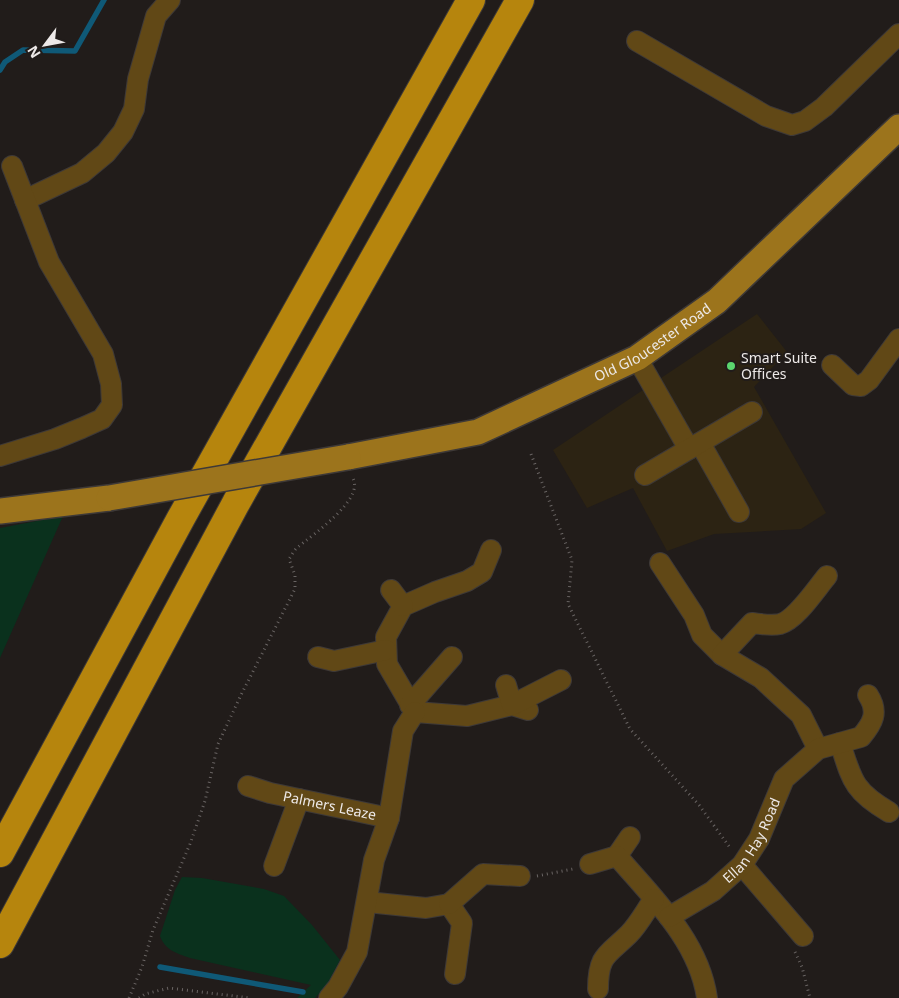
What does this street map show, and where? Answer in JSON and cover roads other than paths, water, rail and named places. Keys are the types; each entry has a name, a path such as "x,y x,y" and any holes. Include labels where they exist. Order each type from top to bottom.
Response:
{"highway":[{"path":"0,853 186,509 471,0"},
{"path":"0,944 236,504 520,0"}],"main road":[{"name":"Old Gloucester Road","path":"0,511 109,498 348,457 478,432 637,358 717,301 899,127"}],"street":[{"path":"25,200 82,173 106,154 123,132 134,109 138,79 156,16 170,0"},
{"path":"637,41 766,116 792,125 806,121 824,107 899,34"},
{"path":"0,456 55,439 89,425 102,419 112,405 111,384 103,354 49,262 12,166"},
{"path":"832,365 853,386 861,386 869,380 899,339"},
{"path":"637,358 739,512"},
{"path":"645,476 752,412"},
{"path":"491,550 482,572 467,581 435,592 397,598 386,637 387,664 412,709 467,716 520,708 561,680"},
{"path":"660,563 694,615 702,635 722,655 761,678 801,715 818,749"},
{"path":"722,655 752,623 782,623 802,607 827,576"},
{"path":"318,657 334,661 386,650"},
{"name":"Palmers Leaze","path":"329,998 338,987 357,952 374,860 389,818 403,731 412,709 452,657"},
{"path":"506,685 520,708"},
{"name":"Ellan Hay Road","path":"670,917 714,891 742,865 759,839 784,780 818,749 861,737 873,718 874,704 868,695"},
{"path":"840,743 850,776 860,791 871,802 889,812"},
{"name":"Palmers Leaze","path":"248,786 270,793 389,818"},
{"path":"274,866 299,799"},
{"path":"590,864 617,856 630,837"},
{"path":"617,856 670,917 698,964 707,998"},
{"path":"742,865 803,936"},
{"path":"367,902 426,908 449,904 483,874 520,876"},
{"path":"598,989 598,979 603,958 630,934 654,899"},
{"path":"449,904 462,923 455,974"}],"waterway":[{"path":"0,70 5,62 23,50 75,51 104,0"},
{"path":"160,967 303,992"}],"place":[{"name":"Smart Suite Offices","path":"731,366"}]}
